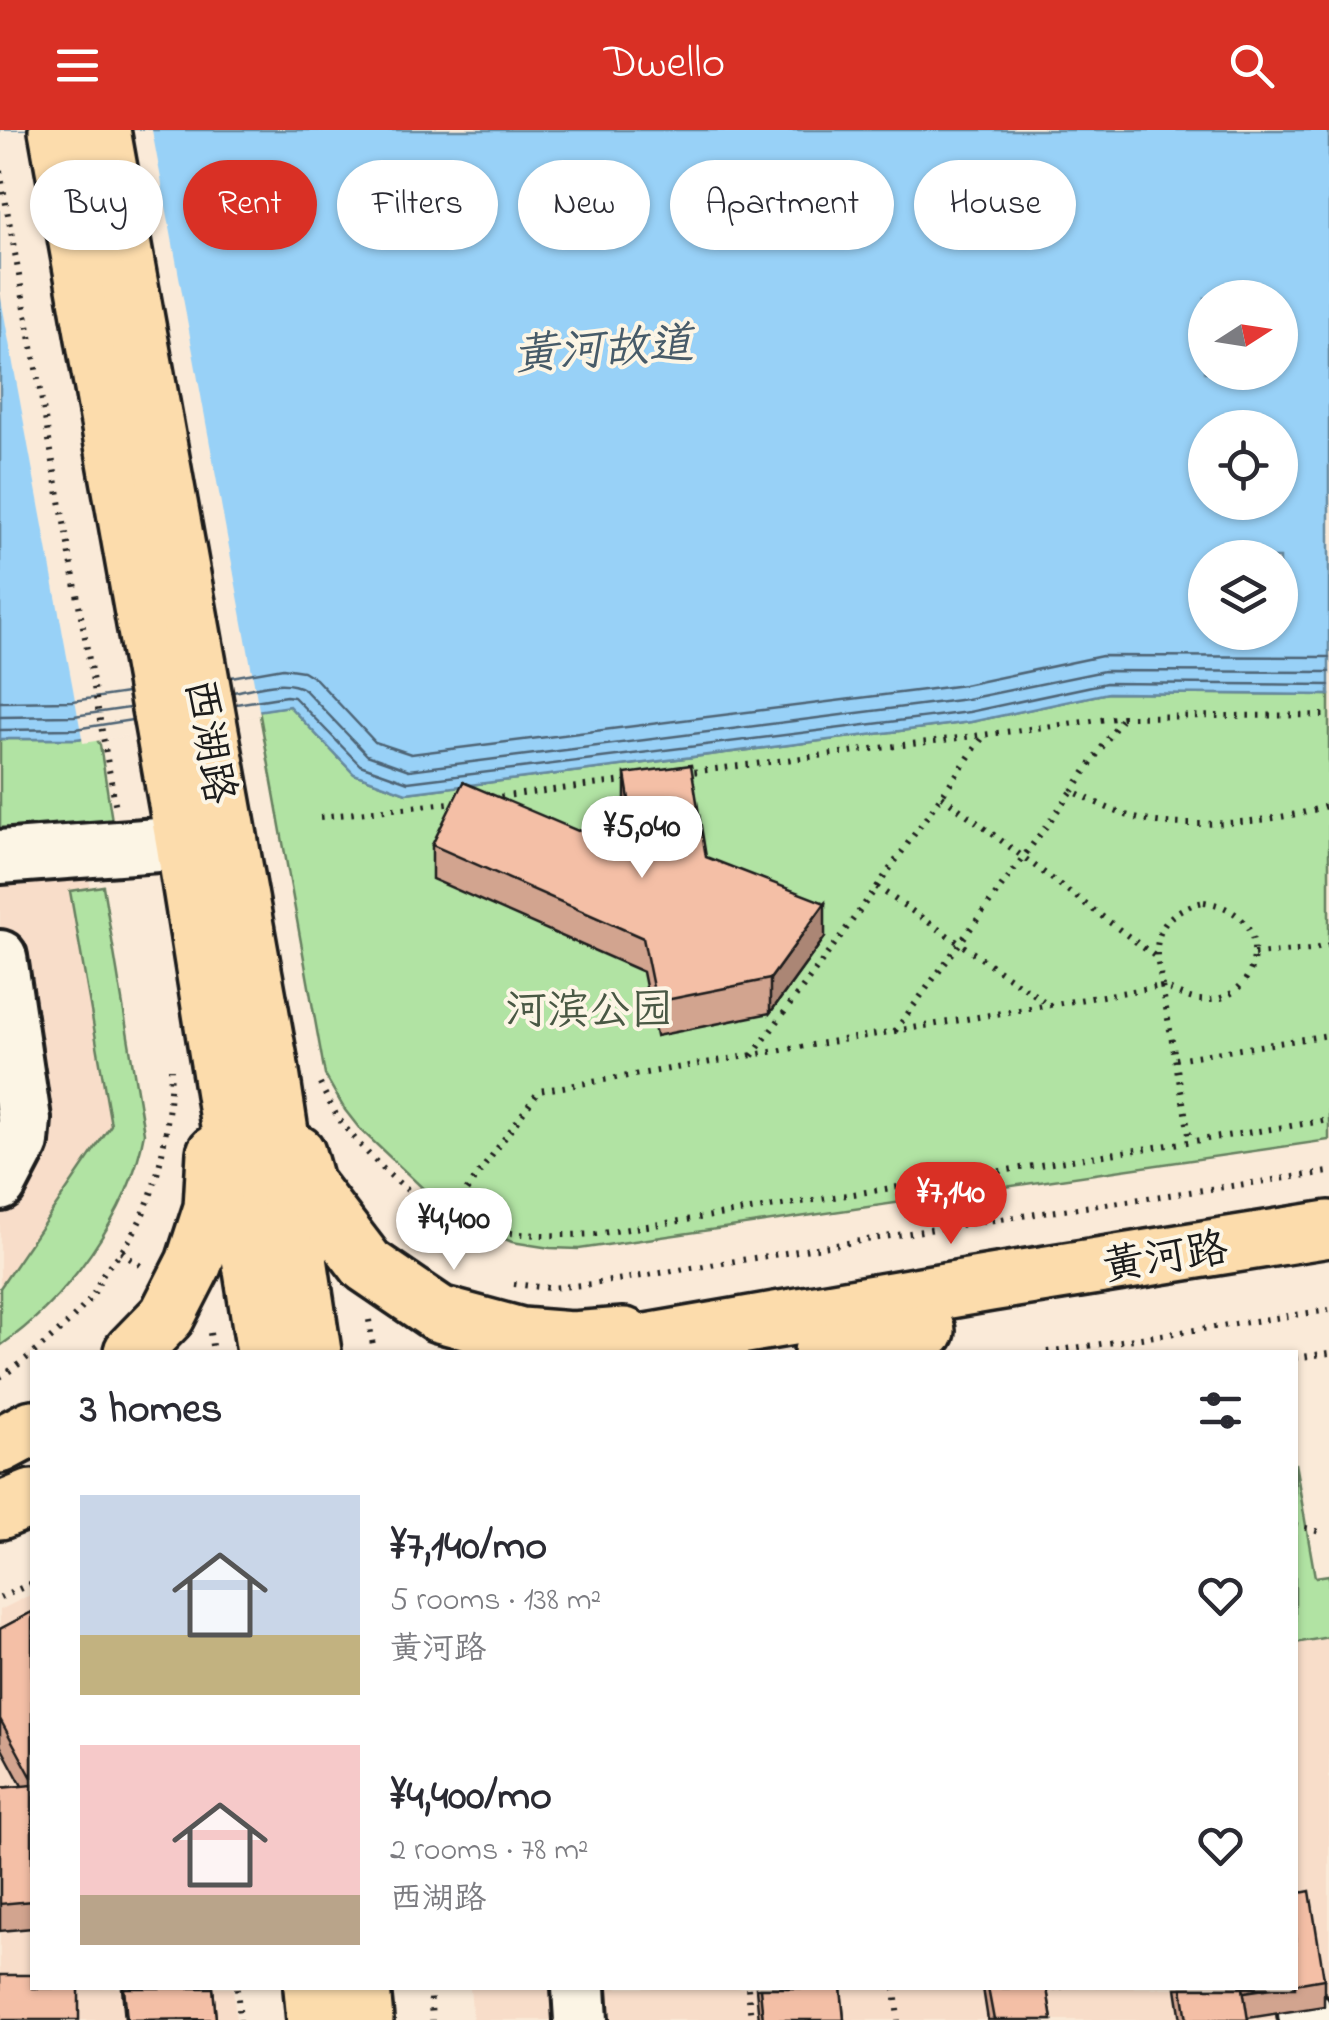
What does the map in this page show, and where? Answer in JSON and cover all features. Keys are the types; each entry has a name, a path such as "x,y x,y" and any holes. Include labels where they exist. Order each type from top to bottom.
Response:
{"main road":[{"name":"西湖路","path":"57,130 169,845 244,1062 313,1350"},
{"name":"西湖路","path":"102,130 169,845"},
{"path":"244,1062 306,1185 368,1265 439,1314 520,1336 572,1340 732,1328"},
{"path":"134,1350 167,1316 194,1263 212,1208 244,1062"},
{"path":"244,1062 265,1350"},
{"name":"黄河路","path":"600,1350 1329,1229"},
{"name":"黄河路","path":"832,1350 1004,1316 1329,1267"},
{"path":"0,1445 30,1429"},
{"path":"0,1461 30,1451"},
{"path":"0,1511 30,1499"},
{"path":"0,1533 30,1532"},
{"path":"312,1990 315,2020"},
{"path":"362,1990 365,2020"}],"street":[{"path":"0,857 169,845"},
{"path":"0,956 24,1119 22,1142 0,1184"},
{"path":"579,1990 581,2020"}],"path":[{"path":"0,172 169,845"},
{"path":"673,775 1123,716 1329,715"},
{"path":"894,1033 1123,716"},
{"path":"752,1056 984,736"},
{"path":"478,799 634,780"},
{"path":"1072,791 1132,818 1169,822 1252,821 1329,805"},
{"path":"942,796 1157,958"},
{"path":"320,817 459,802"},
{"path":"877,888 1052,1007"},
{"path":"448,1216 539,1092 1162,986 1198,1000 1230,994 1251,970 1253,938 1234,911 1204,902 1173,914 1163,926 1157,958 1162,986 1176,1059 1190,1140"},
{"path":"1254,954 1329,945"},
{"path":"1176,1059 1329,1034"},
{"path":"34,1350 92,1296 104,1271 121,1252 144,1211 170,1111 244,1062 337,1116 358,1142 412,1193 448,1216 509,1233 548,1236 596,1234 1329,1120"},
{"path":"510,1284 550,1288 592,1284 966,1224 1329,1172"},
{"path":"1060,1350 1329,1310"},
{"path":"0,1378 30,1353"},
{"path":"1298,1358 1329,1353"},
{"path":"1298,1526 1324,1533"},
{"path":"0,1598 30,1584"},
{"path":"238,1990 240,2020"},
{"path":"430,1990 432,2020"},
{"path":"748,1990 751,2020"},
{"path":"895,1990 898,2020"}],"shaded area":[{"path":"87,868 134,1125 0,1317 0,874"},
{"path":"30,1595 30,1990 233,1990 236,2020 0,2020 0,1610"},
{"path":"1329,1637 1329,2020 473,2020 470,1990 1298,1990 1298,1642"}],"green space":[{"name":"河滨公园","path":"1108,693 1329,695 1329,1140 579,1249 550,1248 512,1242 479,1228 431,1196 359,1128 325,1075 259,710 289,706 354,774 406,793 971,722"},
{"path":"95,736 100,745 113,827 0,847 0,739"},
{"path":"103,886 144,1133 125,1194 91,1253 48,1305 0,1346 0,1288 111,1125 70,891"},
{"path":"1298,1480 1315,1577 1329,1575 1329,1637 1298,1642"}],"water":[{"name":"黄河故道","path":"0,130 1329,130 1329,695 1108,693 971,722 406,793 354,774 289,706 76,739 0,739"}],"pier":[{"path":"0,130 152,130 158,160 30,160 30,250 163,250 163,190 260,715 83,743 0,293"}],"building":[{"path":"691,765 706,857 825,903 770,979 656,1002 643,938 432,845 463,782 578,831 632,818 625,774"},
{"path":"30,1613 30,1774 0,1719 0,1629"},
{"path":"30,1785 30,1901 0,1904 0,1788"},
{"path":"1310,1891 1324,1979 1298,1983 1298,1893"},
{"path":"0,1975 30,1975 30,1990 79,1990 79,2020 0,2020"},
{"path":"124,1990 213,1990 216,2019 127,2020"},
{"path":"760,1990 841,1990 844,2020 763,2020"},
{"path":"988,1990 1047,1990 1052,2020 994,2020"},
{"path":"1182,1990 1243,1990 1248,2020 1187,2020"}]}
